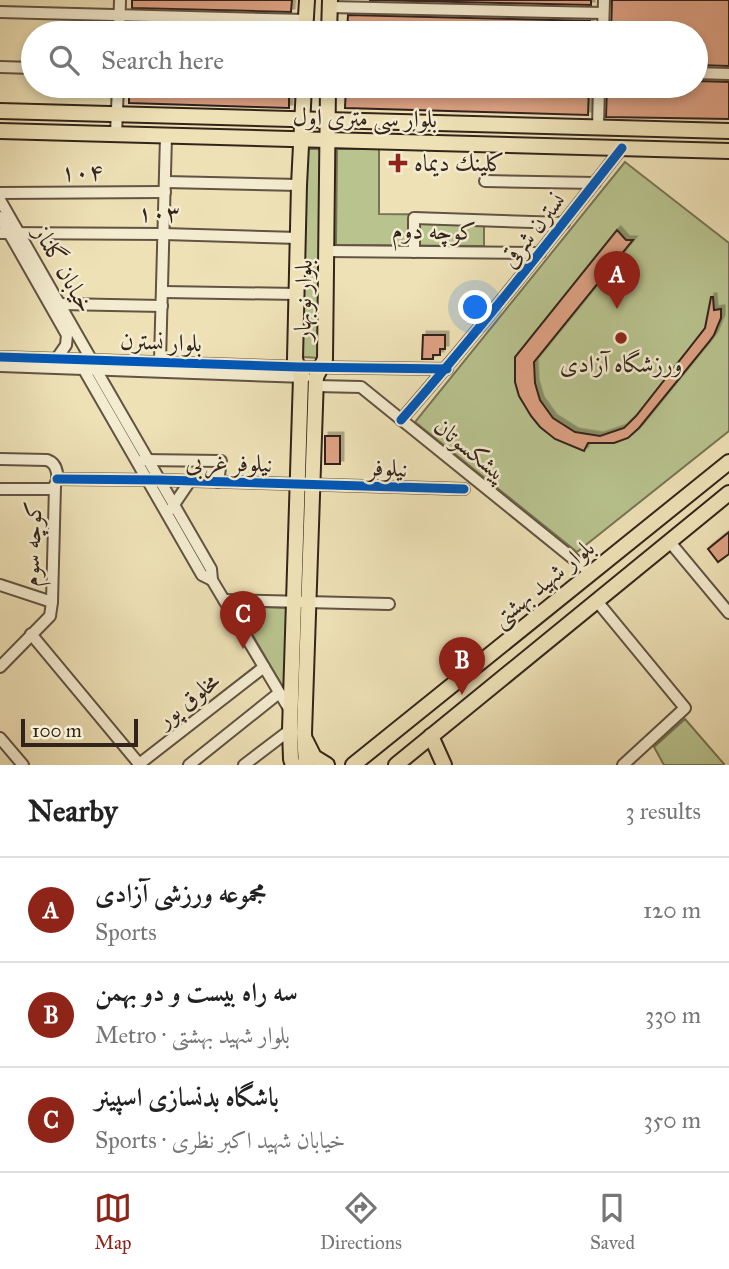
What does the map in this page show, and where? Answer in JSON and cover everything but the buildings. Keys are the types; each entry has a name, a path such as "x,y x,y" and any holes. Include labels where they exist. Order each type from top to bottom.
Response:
{"main road":[{"path":"306,21 307,0"},
{"path":"329,3 329,21"},
{"name":"بلوار نوبهار","path":"291,763 297,731 301,602 297,484 299,372 295,359 304,98"},
{"name":"بلوار نوبهار","path":"306,765 291,712 312,484 318,377 325,359 328,98"},
{"name":"بلوار سی متری اول","path":"0,111 729,131"},
{"path":"597,147 598,128"},
{"path":"622,129 622,148"},
{"name":"بلوار سی متری اول","path":"0,131 729,151"},
{"name":"بلوار شهید بهشتی","path":"348,765 358,761 729,462"},
{"name":"بلوار شهید بهشتی","path":"396,765 729,493"},
{"path":"297,731 318,761 327,765"},
{"path":"431,736 444,765"}],"street":[{"path":"120,0 120,21"},
{"path":"604,0 604,21"},
{"path":"329,3 604,13"},
{"path":"0,12 213,21"},
{"path":"0,67 21,68"},
{"path":"708,73 729,74"},
{"path":"116,134 118,98"},
{"path":"598,128 599,98"},
{"path":"160,361 166,136"},
{"name":"نسترن شرقی","path":"401,420 447,369 622,148"},
{"path":"485,181 595,183"},
{"name":"۱۰۴","path":"0,193 299,185"},
{"name":"خیابان گلناز","path":"0,200 9,233 60,304 90,365 171,510 202,575 212,580 291,712"},
{"name":"خیابان گلناز","path":"0,217 66,335 66,345 57,358"},
{"path":"414,252 414,218 564,223"},
{"name":"۱۰۳","path":"9,233 298,238"},
{"name":"کوچه دوم","path":"327,251 540,253"},
{"path":"163,292 297,294"},
{"path":"60,304 162,306"},
{"name":"بلوار نسترن","path":"0,357 57,358 90,365 160,361 299,372 318,377"},
{"name":"بلوار نسترن","path":"0,366 90,365 299,372"},
{"path":"318,377 361,387 361,368"},
{"path":"318,377 361,368 447,369"},
{"name":"پیشکسوتان","path":"361,387 591,573"},
{"path":"0,459 52,461 56,468 56,483"},
{"path":"142,461 221,461 218,482"},
{"name":"نیلوفر غربی","path":"0,489 52,489 56,483 154,480 312,484"},
{"path":"171,510 190,481"},
{"name":"کوچه سوم","path":"0,667 50,616 56,483"},
{"name":"نیلوفر","path":"312,484 464,489"},
{"path":"669,541 729,613"},
{"path":"0,585 52,602"},
{"path":"224,600 389,604"},
{"path":"596,600 685,708 626,764"},
{"path":"241,628 262,601"},
{"path":"31,634 139,765"},
{"name":"مخلوق پور","path":"139,765 264,667"},
{"path":"189,765 279,693"},
{"path":"244,765 297,731"},
{"path":"0,738 23,765"}],"green space":[{"path":"309,149 318,149 321,152 318,358 304,357 301,353 306,152"},
{"path":"337,149 379,149 379,214 484,215 484,246 336,245"},
{"path":"625,162 729,243 729,431 577,552 415,422"},
{"path":"263,607 289,608 285,691 248,627"},
{"path":"685,719 723,765 664,765 654,747"}],"cycle path":[{"path":"401,420 486,320 622,148"},
{"path":"0,357 447,369"},
{"path":"57,479 464,489"}],"place":[{"name":"كلينك ديماه","path":"398,163"},
{"name":"مجموعه ورزشی آزادی","path":"617,309"},
{"name":"ورزشگاه آزادی","path":"621,338"},
{"name":"باشگاه بدنسازی اسپینر","path":"243,649"},
{"name":"سه راه بیست و دو بهمن","path":"462,695"}]}
